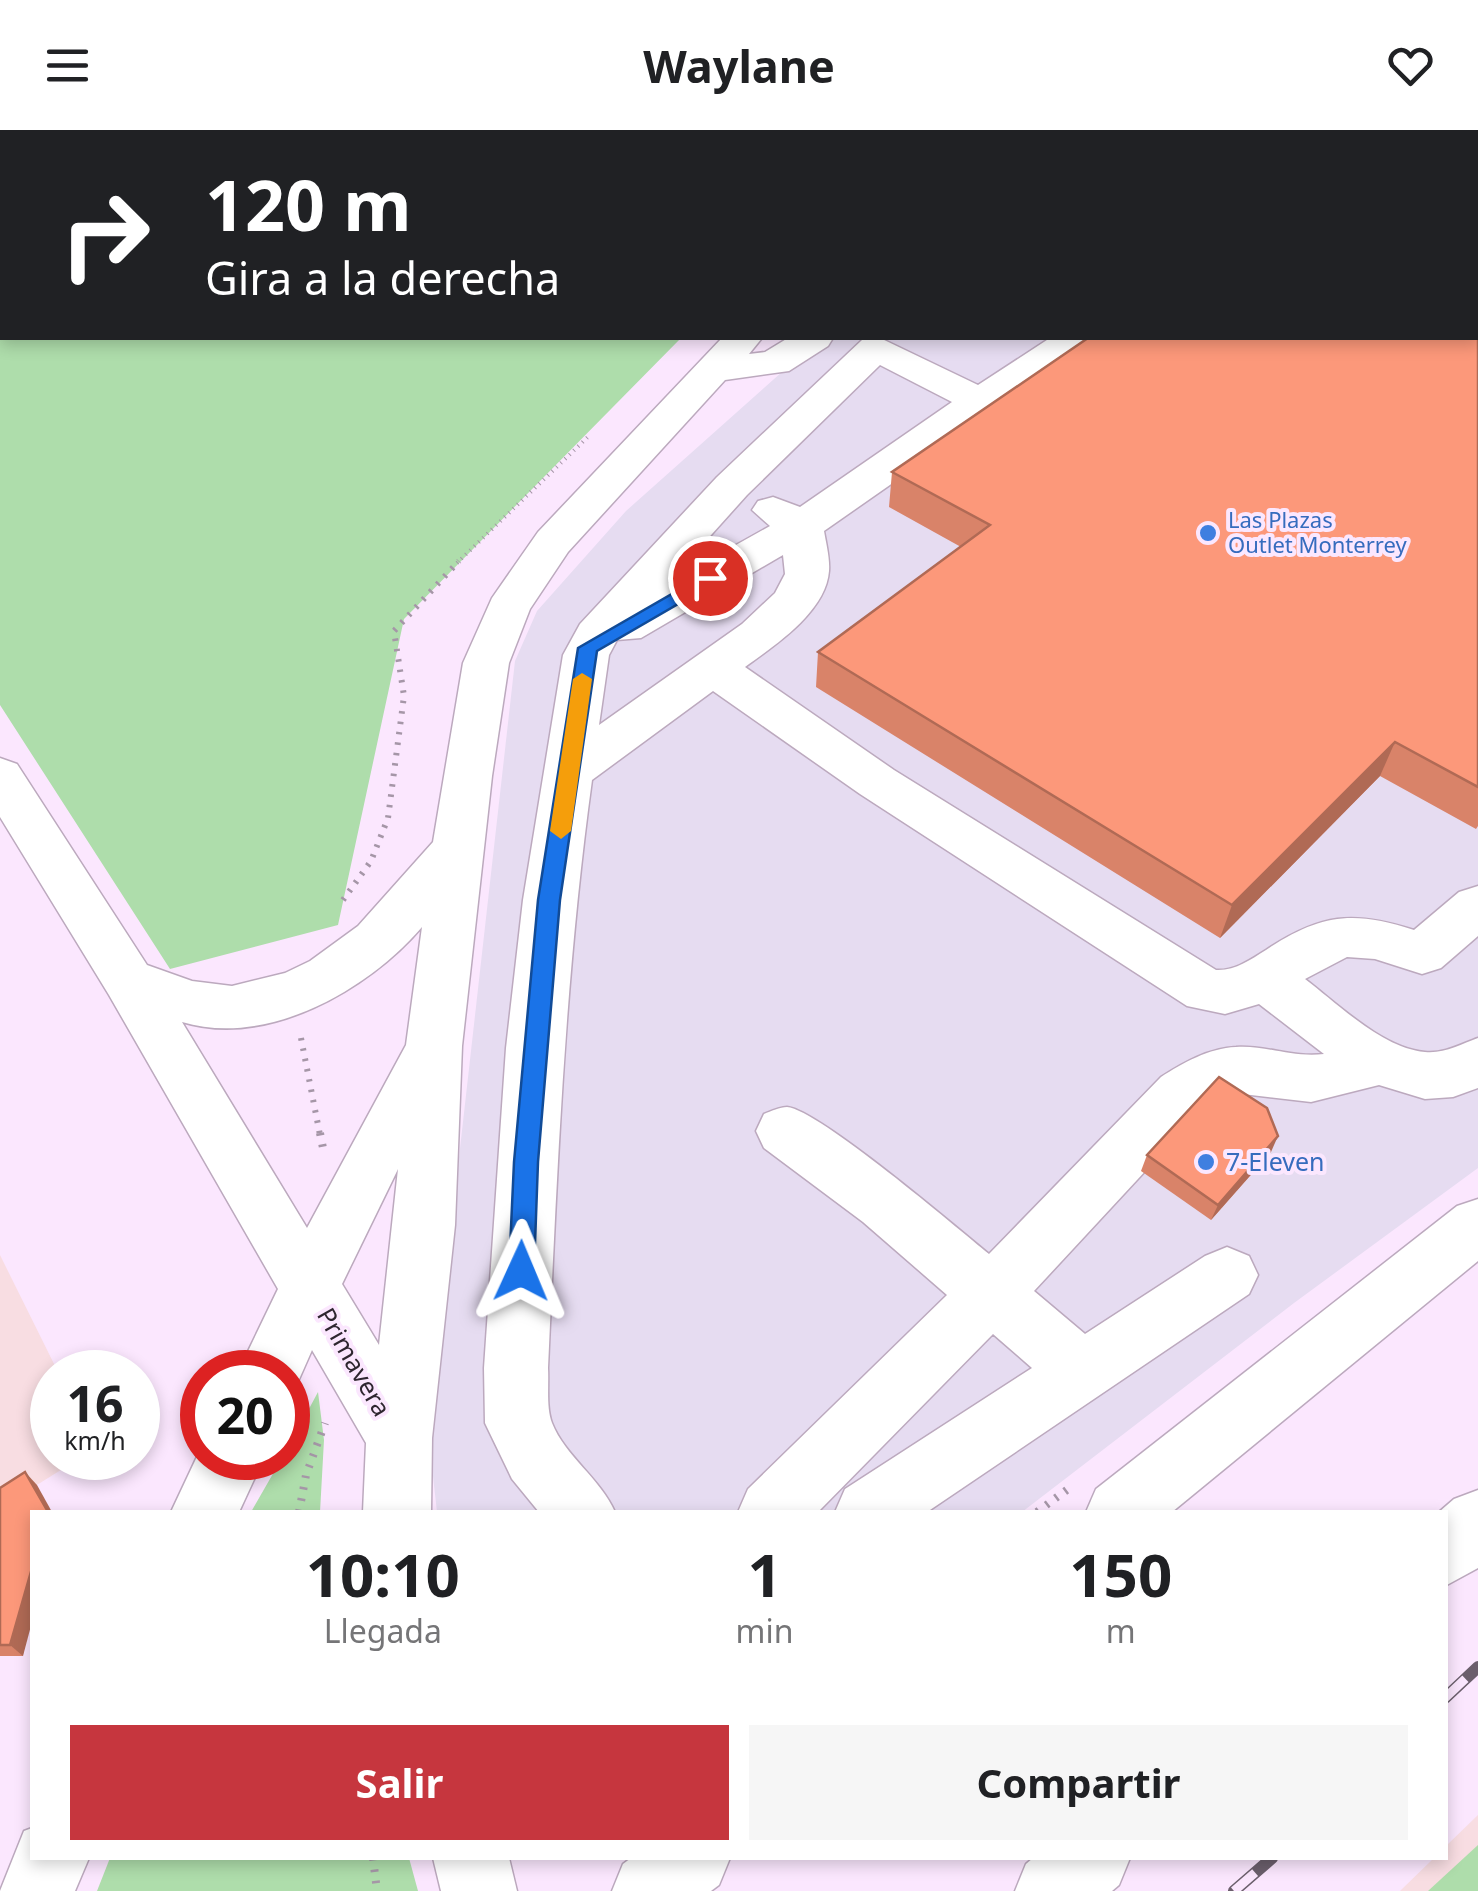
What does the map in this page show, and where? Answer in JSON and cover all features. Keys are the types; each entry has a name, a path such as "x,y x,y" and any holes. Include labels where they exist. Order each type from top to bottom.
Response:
{"street":[{"path":"397,1510 398,1438 425,1225 434,1046 480,687 494,638 508,608 553,542 728,354 775,362 811,340"},
{"path":"588,648 802,526 1073,340"},
{"path":"579,1510 535,1457 518,1423 516,1368 534,1048 549,900 588,648 732,486 880,343 980,401"},
{"path":"732,486 802,526"},
{"path":"571,770 758,634 794,600 807,574 802,526"},
{"path":"712,669 876,782 1206,991 1234,993 1317,944 1342,936 1363,936 1422,953 1478,906"},
{"name":"Primavera","path":"0,776 128,980 398,1438"},
{"path":"128,980 190,1002 232,1008 316,985 350,966 378,942 458,848"},
{"path":"1263,977 1381,1062 1422,1077 1446,1078 1478,1061"},
{"path":"280,1350 359,1184 434,1046"},
{"path":"774,1510 1194,1084 1242,1068 1309,1080 1381,1062"},
{"path":"785,1131 884,1204 1081,1370"},
{"path":"1122,1510 1478,1225"},
{"path":"871,1510 1227,1276"},
{"path":"207,1510 221,1480"},
{"path":"1448,1549 1478,1524"},
{"path":"37,1891 50,1860"},
{"path":"471,1860 479,1891"},
{"path":"650,1891 689,1860"},
{"path":"1053,1891 1090,1860"}],"path":[{"path":"373,1860 377,1891"}],"shaded area":[{"path":"818,340 1478,340 1478,1168 1294,1303 1025,1510 437,1510 428,1432 515,661 537,611 626,511"},
{"path":"0,1255 47,1350 30,1350 30,1480 45,1480 0,1508"},
{"path":"1478,1815 1478,1891 1400,1891 1432,1860 1448,1860 1448,1844"}],"green space":[{"path":"0,340 679,340 404,619 338,925 170,969 0,705"},
{"path":"318,1392 324,1440 320,1510 252,1510 269,1480 310,1480 310,1407"},
{"path":"1478,1845 1478,1891 1428,1891"},
{"path":"109,1860 410,1860 418,1891 97,1891"}],"building":[{"name":"Las Plazas Outlet Monterrey","path":"1085,340 1478,340 1478,787 1395,742 1232,905 818,652 990,525 892,472"},
{"name":"7-Eleven","path":"1219,1077 1267,1108 1278,1136 1218,1205 1147,1155"},
{"path":"25,1472 47,1510 30,1510 30,1575 10,1645 0,1645 0,1488"}],"railway":[{"path":"1448,1695 1478,1667"},
{"path":"1234,1891 1270,1860"}],"slow traffic":[{"path":"561,831 582,679"}],"place":[{"name":"Las Plazas Outlet Monterrey","path":"1208,533"},
{"name":"7-Eleven","path":"1206,1162"}],"route":[{"path":"521,1271 534,1048 549,900 588,648 710,578"}]}
